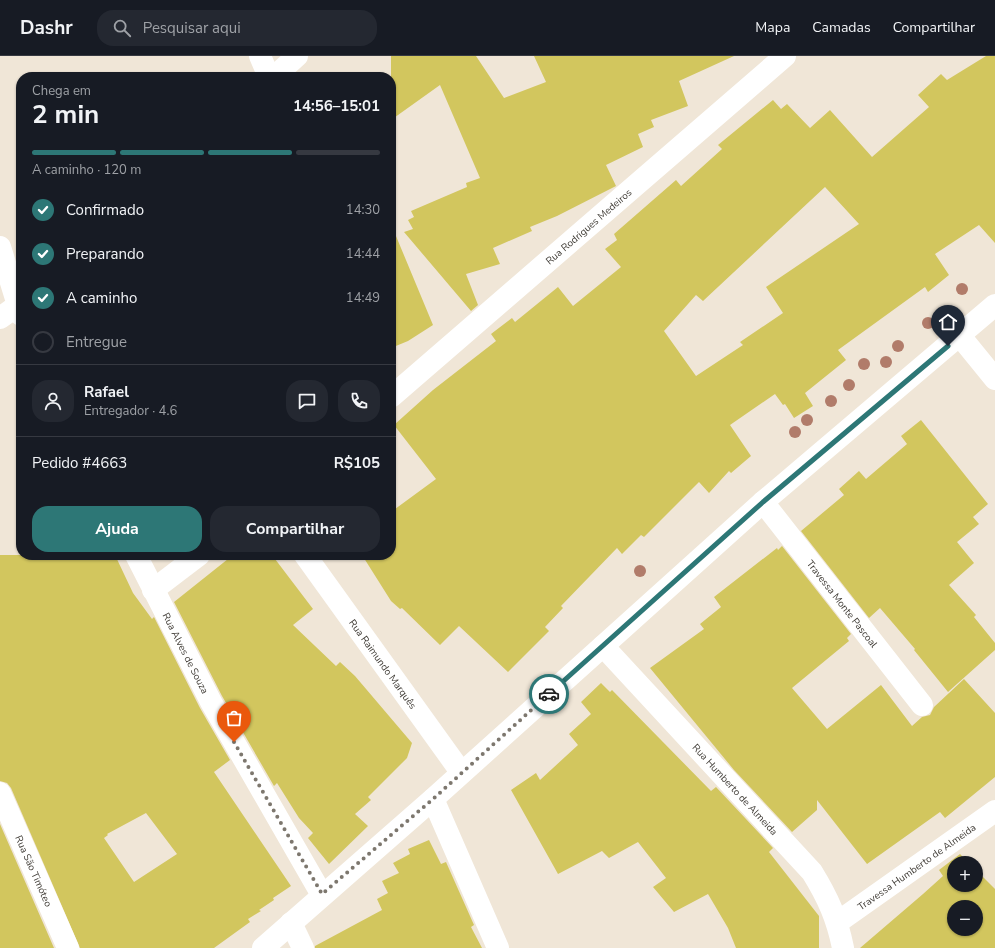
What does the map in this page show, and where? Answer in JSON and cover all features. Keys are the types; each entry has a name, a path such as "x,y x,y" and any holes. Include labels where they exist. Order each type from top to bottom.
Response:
{"street":[{"path":"260,56 267,72"},
{"path":"279,72 297,56"},
{"name":"Rua Rodrigues Medeiros","path":"396,393 785,56"},
{"path":"0,247 15,311"},
{"path":"263,948 322,894 433,799 461,772 763,502 995,305"},
{"path":"960,336 995,379"},
{"name":"Travessa Monte Pascoal","path":"763,502 922,705"},
{"name":"Rua Alves de Souza","path":"138,560 212,702 322,894"},
{"path":"153,590 192,560"},
{"name":"Rua Raimundo Marquês","path":"309,560 461,772"},
{"name":"Rua Humberto de Almeida","path":"603,646 812,872 826,894 838,922 843,948"},
{"name":"Rua São Timóteo","path":"0,793 68,948"},
{"path":"433,799 498,948"},
{"name":"Travessa Humberto de Almeida","path":"838,922 995,812"},
{"path":"291,923 303,948"}],"building":[{"path":"391,56 476,56 504,98 546,82 534,56 734,56 679,81 688,106 651,120 654,127 638,134 643,147 606,165 616,186 557,216 530,227 532,231 493,248 500,264 466,274 478,305 471,311 404,232 413,229 408,220 414,217 411,211 467,187 466,183 480,178 440,85 396,116 396,72 391,72"},
{"path":"986,56 995,56 995,243 979,225 935,254 949,275 928,292 925,287 838,350 846,360 805,393 813,406 794,418 785,404 783,405 775,394 730,425 751,456 731,473 729,471 709,493 699,482 644,537 641,535 622,554 617,548 561,606 563,608 545,627 549,631 508,672 459,626 440,645 402,608 400,609 391,601 365,560 396,560 396,508 436,479 396,428 396,423 433,390 496,341 491,334 512,318 515,322 558,287 573,306 621,267 605,249 617,240 614,234 676,180 681,186 722,149 718,145 773,100 781,109 787,104 810,128 830,110 872,157 929,107 918,95 941,74 947,80","holes":["825,187 859,224 766,287 783,313 740,342 743,345 696,376 664,331 696,295 703,301"]},
{"path":"396,236 433,325 408,341 396,346"},
{"path":"921,420 988,504 973,517 979,524 957,542 974,563 949,585 976,615 974,617 995,643 995,650 948,692 914,650 915,649 880,608 869,618 801,531 844,495 839,489 859,471 866,479 907,444 901,436"},
{"path":"782,546 851,634 847,638 849,641 792,688 827,729 881,685 912,726 922,717 930,715 934,707 964,679 995,713 995,777 945,818 940,812 867,864 817,800 817,810 792,832 734,770 650,668 704,629 700,624 721,607 714,597 777,548 778,550"},
{"path":"0,555 16,555 16,560 117,560 133,593 152,619 154,617 200,708 230,760 214,772 291,886 273,898 274,900 259,910 261,911 248,919 250,922 214,948 80,948 11,788 7,783 0,781","holes":["146,813 177,854 134,882 104,838 108,835 107,834"]},
{"path":"227,560 276,560 313,609 293,625 336,666 340,662 355,676 412,743 407,758 368,797 371,800 355,814 368,826 329,864 308,838 313,833 299,818 277,783 274,786 222,696 174,602"},
{"path":"601,683 610,692 612,690 711,791 716,787 773,848 769,852 819,916 819,948 736,948 728,928 708,894 674,912 653,887 666,878 638,842 609,858 602,851 558,874 511,790 536,773 540,780 578,745 569,734 591,714 581,702"},
{"path":"0,824 54,948 0,948"},
{"path":"429,840 441,864 446,862 474,925 471,927 482,948 315,948 315,946 382,910 377,899 388,893 382,881 399,873 393,863 410,854 408,849"},
{"path":"947,864 947,892 983,892 983,877 995,889 995,948 860,948 923,894 943,876 939,870"}],"way so far":[{"path":"234,742 322,894 433,799 461,772 549,694"}],"route":[{"path":"549,694 650,605 763,502 948,346"}]}
